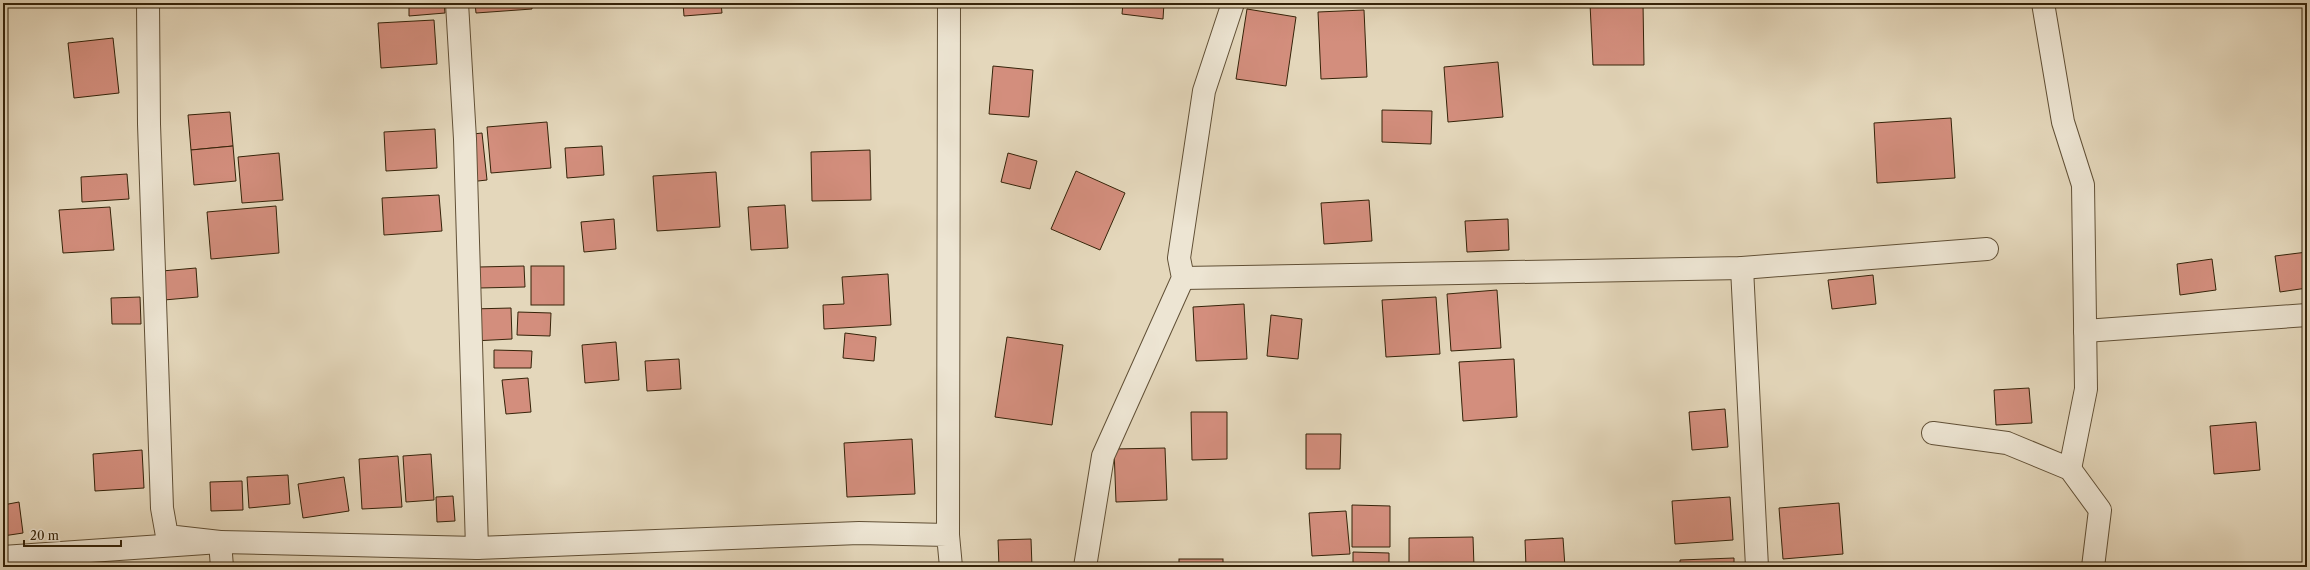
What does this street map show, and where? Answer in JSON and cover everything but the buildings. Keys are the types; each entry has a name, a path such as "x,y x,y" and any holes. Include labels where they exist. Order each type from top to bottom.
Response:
{"street":[{"path":"148,3 149,124 162,508 167,536 220,542 477,548 859,533 948,535"},
{"path":"457,3 465,139 477,548"},
{"path":"949,3 948,535 951,567"},
{"path":"1084,567 1104,456 1183,278 1179,258 1204,91 1233,3"},
{"path":"2043,3 2063,122 2083,185 2086,389 2070,469"},
{"path":"1183,278 1742,268 1987,249"},
{"path":"1742,268 1757,567"},
{"path":"2085,331 2307,315"},
{"path":"1933,433 2008,444 2070,469 2100,510 2093,567"},
{"path":"3,557 220,542"},
{"path":"220,542 222,567"}]}
